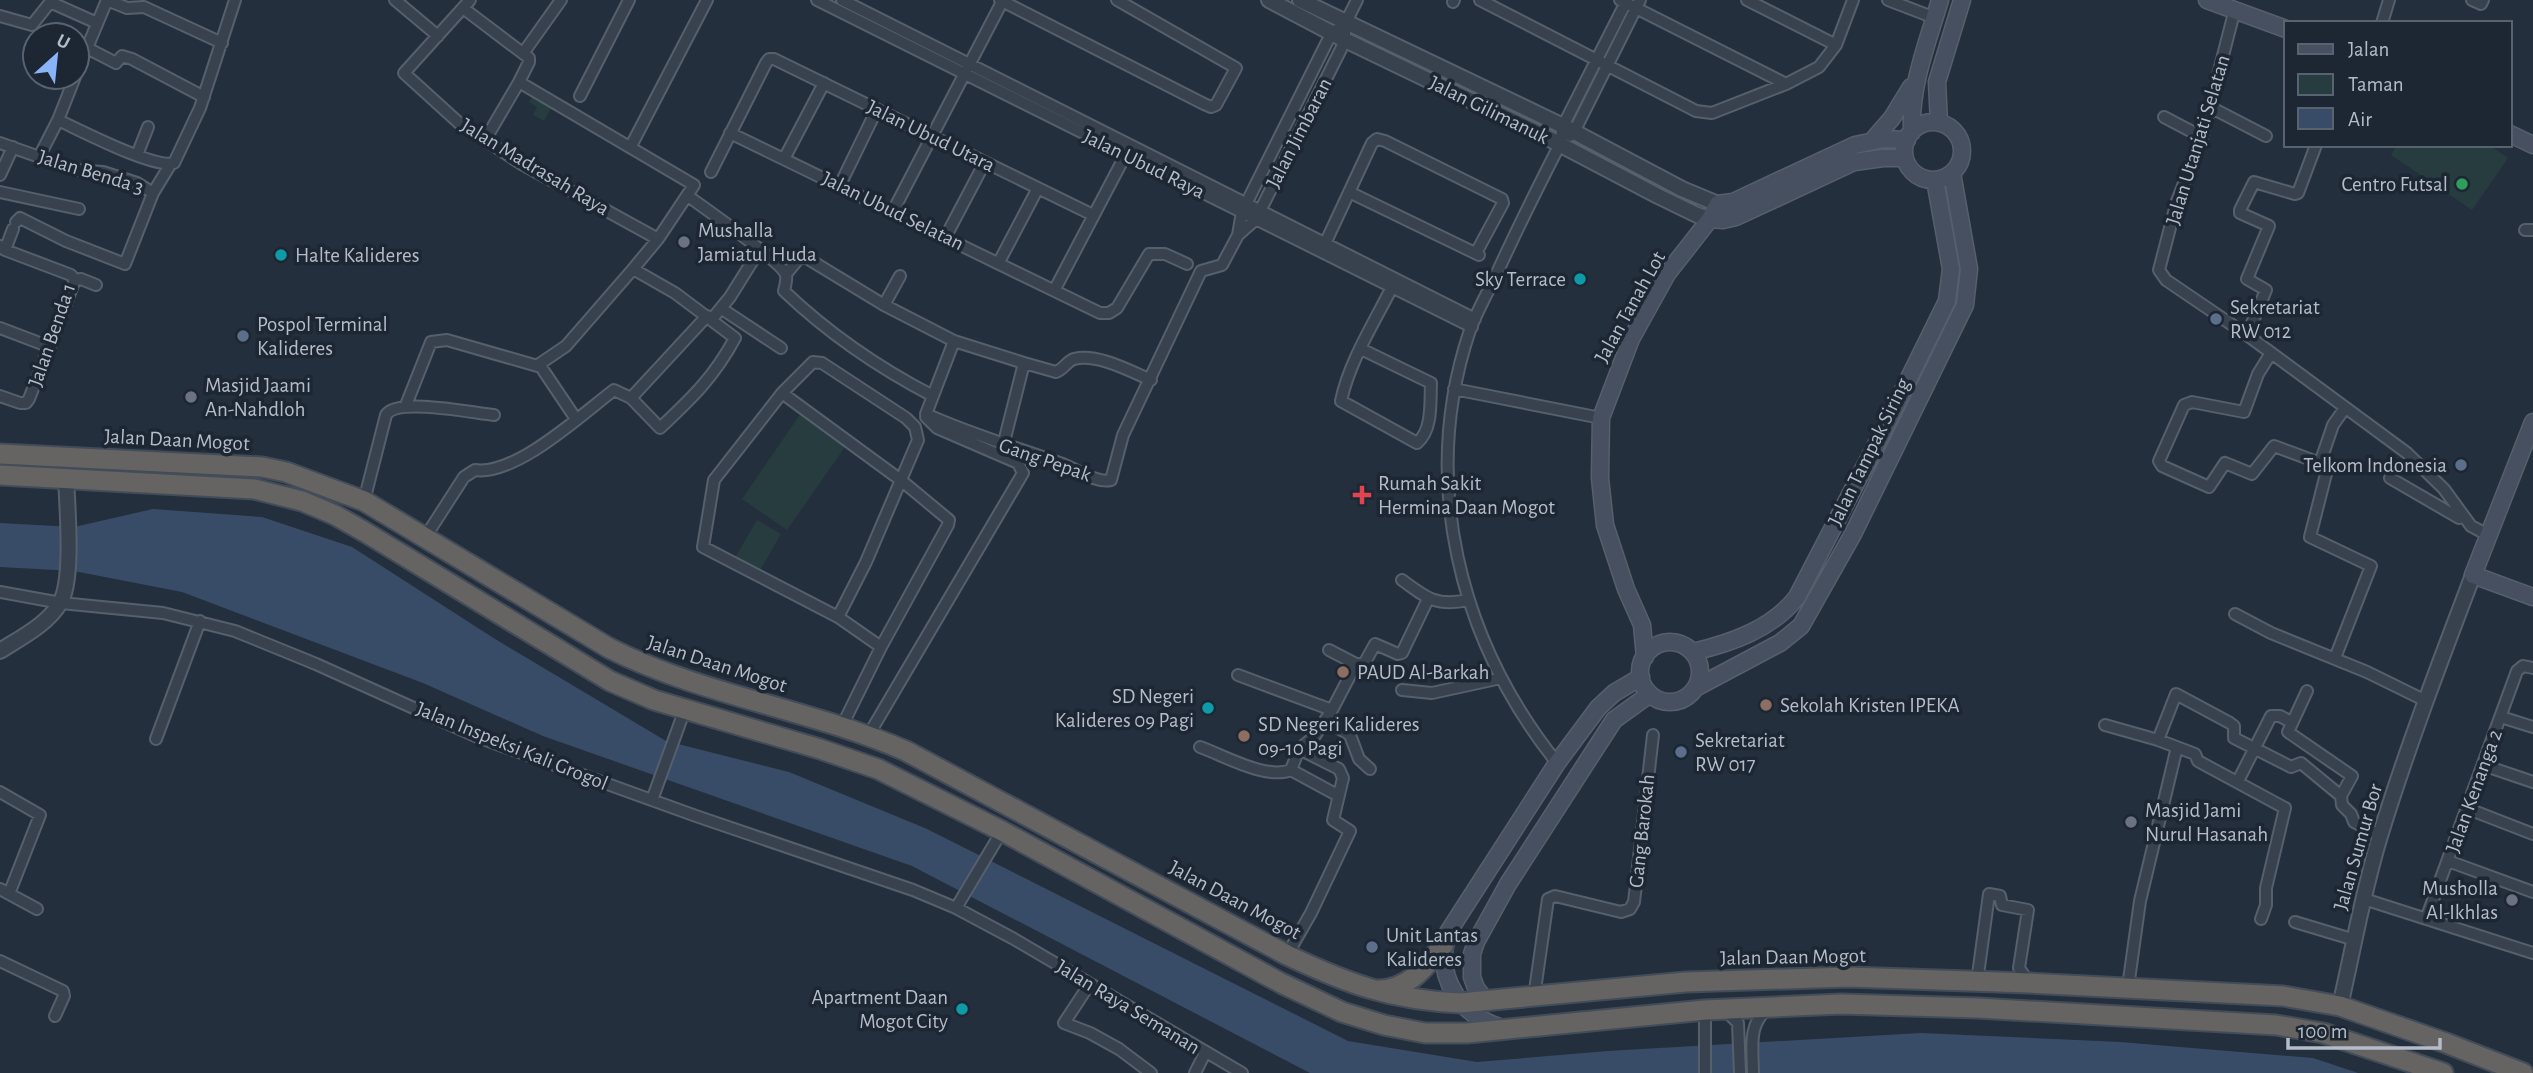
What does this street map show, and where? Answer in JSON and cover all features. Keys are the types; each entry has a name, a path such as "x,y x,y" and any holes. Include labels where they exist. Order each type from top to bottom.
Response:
{"highway":[{"name":"Jalan Daan Mogot","path":"0,454 262,467 364,501 609,648 645,666 704,687 842,726 929,762 1287,955 1342,980 1409,1000 1487,1002 1686,982 1847,978 2128,987 2283,996 2340,1006 2523,1073"},
{"path":"254,489 278,473 284,487 302,501"},
{"name":"Jalan Daan Mogot","path":"0,475 254,489 302,501 365,532 610,681 684,712 820,749 878,769 998,838 1126,898 1281,983 1354,1016 1384,1025 1425,1033 1467,1033 1774,1005 1880,1004 2276,1025 2323,1033 2431,1071"},
{"path":"1126,898 1138,874"},
{"path":"1144,908 1157,884"},
{"path":"1371,990 1388,990 1405,985 1444,944"},
{"path":"1954,1008 1964,994 1961,985 1974,982 1982,989 1982,995 1991,1009"}],"main road":[{"path":"1872,141 1909,92 1940,0"},
{"path":"1939,123 1936,89 1938,76 1962,0"},
{"path":"2207,0 2284,28"},
{"path":"1905,158 1854,162 1736,217 1723,220 1714,211 1848,147 1909,136 1920,126 1939,123 1953,131 1961,144 1961,160 1952,173 1935,180 1919,176 1912,171 1905,158 1909,136 1914,91 1920,62"},
{"path":"2512,135 2533,145"},
{"name":"Jalan Tampak Siring","path":"1697,687 1780,643 1801,626 1853,534 1965,305 1969,269 1952,173"},
{"name":"Jalan Tampak Siring","path":"1693,652 1725,644 1786,611 1797,597 1879,439 1933,332 1950,291 1951,261 1935,180"},
{"name":"Jalan Tanah Lot","path":"1645,657 1642,625 1626,589 1605,525 1600,478 1601,418 1631,339 1667,274 1714,211"},
{"name":"Jalan Sumur Bor","path":"2473,575 2476,527 2533,422"},
{"path":"2473,575 2533,597"},
{"name":"Jalan Tanah Lot","path":"1642,625 1662,644"},
{"path":"1678,643 1693,652 1700,669 1697,687 1690,695 1680,701 1659,700 1650,694 1641,677 1641,667 1652,649 1662,644 1678,643"},
{"path":"1508,1030 1486,1023 1460,1003 1448,983 1443,957 1444,944 1451,926 1485,871 1557,762 1598,708 1614,693 1641,677"},
{"path":"1487,1002 1476,989 1472,977 1472,954 1476,942 1508,884 1614,720 1650,694"},
{"path":"1485,871 1492,886 1508,884"}],"street":[{"path":"91,38 107,0 127,8 144,7 222,43"},
{"path":"153,193 170,164 177,159 204,97 235,0"},
{"path":"395,0 438,36 467,4 524,52 529,62 485,140"},
{"path":"524,52 562,0"},
{"path":"580,96 629,0"},
{"path":"631,146 707,0"},
{"name":"Jalan Ubud Raya","path":"817,0 966,70 1473,323"},
{"name":"Jalan Ubud Raya","path":"842,0 966,70 1126,154 1230,201"},
{"path":"894,211 1002,0 1211,107 1216,105 1236,68 1117,0"},
{"name":"Jalan Gilimanuk","path":"1269,0 1336,42 1560,144 1697,215 1714,211"},
{"name":"Jalan Gilimanuk","path":"1300,0 1345,24 1569,129 1682,189 1714,211"},
{"name":"Jalan Jimbaran","path":"1238,235 1258,215 1357,0"},
{"path":"1480,0 1704,113 1712,113 1786,84 1819,67 1836,45 1853,0"},
{"path":"1747,0 1836,45"},
{"path":"1888,0 1935,18"},
{"path":"2383,21 2389,0"},
{"path":"2472,0 2481,4 2483,0"},
{"path":"0,16 32,25 51,1 97,23"},
{"path":"1557,762 1527,723 1501,678 1468,600 1448,511 1447,473 1454,389 1473,323 1602,63 1629,2 1786,84"},
{"name":"Jalan Utanjati Selatan","path":"2235,9 2202,137 2177,201 2159,270 2166,280 2247,335"},
{"name":"Jalan Madrasah Raya","path":"438,36 404,74 459,123 520,163 658,239"},
{"name":"Jalan Jimbaran","path":"1181,310 1201,271 1222,265 1238,235 1244,208 1336,42"},
{"path":"91,50 116,62 122,56 132,59 204,97"},
{"name":"Jalan Ubud Utara","path":"730,133 769,59 774,59 1093,215"},
{"path":"519,82 694,185 658,239 633,269 566,346 538,366"},
{"path":"784,159 824,83"},
{"path":"39,157 70,91"},
{"path":"2210,107 2266,136"},
{"path":"840,186 877,109"},
{"path":"2164,117 2202,137"},
{"path":"58,120 137,155 170,164"},
{"path":"137,155 148,127"},
{"path":"711,172 730,133"},
{"name":"Jalan Ubud Selatan","path":"730,133 1100,313 1117,309 1149,254 1164,254 1187,264"},
{"path":"1323,247 1372,143 1377,139 1502,199 1503,203 1478,254 1349,192"},
{"name":"Jalan Benda 3","path":"0,143 76,170 103,172 126,179 153,193 125,264 66,241 20,218 2,248"},
{"path":"0,176 13,147"},
{"path":"2315,147 2298,193 2254,182 2240,210 2240,213 2269,226 2247,279 2266,290 2247,335 2407,453 2444,489 2476,527"},
{"path":"1055,289 1126,154"},
{"path":"946,236 985,162"},
{"path":"999,262 1038,188"},
{"path":"0,192 79,209"},
{"path":"688,196 760,249 786,274"},
{"name":"Jalan Ubud Raya","path":"1323,247 1392,288 1473,323"},
{"name":"Jalan Benda 1","path":"0,396 20,403 26,402 75,280 71,275 2,248"},
{"path":"631,398 709,317 722,309 760,249"},
{"path":"933,396 879,365 824,326 784,291 786,274 800,257 805,257 884,305 954,341 1056,372 1073,359 1101,361 1151,380"},
{"path":"426,536 464,477 475,470 486,472 529,455 614,390 631,398 660,428 701,389 735,338 675,293 633,269"},
{"path":"884,305 900,276"},
{"path":"75,280 81,279 96,285"},
{"path":"1361,349 1431,383 1428,428 1424,438 1417,443 1341,401 1343,388 1361,349 1392,288"},
{"path":"722,309 781,348"},
{"name":"Gang Pepak","path":"926,414 1003,446 1038,456 1102,481 1111,480 1123,435 1151,380 1181,310"},
{"path":"0,328 50,347"},
{"path":"406,405 431,342 447,340 538,366 576,419"},
{"path":"868,736 1023,473 1018,463 937,429 927,419 926,414 954,341"},
{"path":"2271,353 2258,374 2244,412 2192,402 2184,405 2160,461 2162,467 2209,487 2225,463 2252,474 2274,446 2328,466 2311,537 2371,566 2335,658"},
{"path":"838,617 866,562 918,440 915,427 905,418 818,361 813,362 782,393 714,480 703,547 838,617 881,647"},
{"path":"1003,446 1024,363"},
{"path":"1454,389 1601,418"},
{"path":"782,393 902,481 945,516 949,523 881,647 842,726"},
{"path":"364,501 386,415 390,409 406,405 494,415"},
{"path":"2320,463 2333,425 2345,408"},
{"path":"0,651 33,631 61,603 67,575 66,477"},
{"path":"2390,478 2476,527"},
{"name":"Jalan Sumur Bor","path":"2340,1006 2378,834 2423,700 2473,575"},
{"path":"1402,580 1428,599 1450,604 1468,600"},
{"name":"Jalan Inspeksi Kali Grogol","path":"0,593 61,603 163,613 236,631 316,663 480,738 958,905 1014,939"},
{"path":"1329,650 1356,664 1364,664 1375,644 1398,654 1402,653 1428,599"},
{"path":"2235,614 2271,633 2335,658 2423,700"},
{"path":"156,739 200,621"},
{"path":"1200,747 1266,772 1281,774 1291,770 1299,749 1314,737 1332,710 1356,664"},
{"name":"Jalan Kenanga 2","path":"2426,919 2518,671 2528,667"},
{"path":"1238,675 1332,710"},
{"path":"1402,690 1432,693 1501,678"},
{"path":"2307,691 2288,732 2352,776 2341,796 2342,805 2351,814 2354,822 2378,834"},
{"path":"2158,740 2176,694 2230,723 2234,726 2234,738 2254,750 2291,767 2301,763 2341,796"},
{"path":"653,797 684,712"},
{"path":"2238,781 2271,716 2280,716 2291,722"},
{"path":"2501,717 2533,727"},
{"path":"1325,720 1350,735 1359,759 1370,769"},
{"path":"2105,724 2195,754 2198,761 2285,808 2261,919"},
{"name":"Gang Barokah","path":"1534,997 1548,899 1555,896 1621,912 1630,909 1634,902 1653,735"},
{"path":"2128,987 2140,901 2178,747"},
{"path":"1287,955 1311,913 1350,831 1333,820 1342,778 1339,769 1299,749"},
{"path":"2483,765 2533,782"},
{"path":"1291,770 1338,795"},
{"path":"0,792 40,815 4,892 37,909"},
{"path":"2466,808 2533,834"},
{"path":"958,905 998,838"},
{"path":"2448,861 2533,892"},
{"path":"1974,982 1989,894 2000,896 2002,905 2028,910 2019,968 2029,983"},
{"path":"2364,899 2533,953"},
{"path":"2295,922 2355,940"},
{"name":"Jalan Raya Semanan","path":"1014,939 1235,1071"},
{"path":"0,961 63,991 64,996 55,1016"},
{"path":"1089,985 1064,1023 1119,1049 1151,1073"},
{"path":"1753,1073 1753,1030 1764,1012 1774,1005"},
{"path":"1705,1073 1705,1040 1714,1010 1738,1023 1740,1073"},
{"path":"1195,1073 1205,1053"}],"green space":[{"path":"536,90 555,101 544,121 533,115 537,107 529,102"},
{"name":"Centro Futsal","path":"2396,147 2492,147 2508,158 2472,210 2391,155"},
{"path":"801,413 847,444 787,530 742,499"},
{"path":"757,520 781,534 755,579 731,565"}],"water":[{"path":"153,509 262,517 352,547 495,639 666,741 789,772 927,829 1348,1041 1477,1062 1608,1051 1921,1033 2120,1042 2313,1058 2358,1073 1310,1073 912,866 543,736 423,683 182,592 74,571 0,567 0,523 74,527"}],"place":[{"name":"Centro Futsal","path":"2462,184"},
{"name":"Mushalla Jamiatul Huda","path":"684,242"},
{"name":"Halte Kalideres","path":"281,255"},
{"name":"Sky Terrace","path":"1580,279"},
{"name":"Sekretariat RW 012","path":"2216,319"},
{"name":"Pospol Terminal Kalideres","path":"243,336"},
{"name":"Masjid Jaami An-Nahdloh","path":"191,397"},
{"name":"Telkom Indonesia","path":"2461,465"},
{"name":"Rumah Sakit Hermina Daan Mogot","path":"1362,495"},
{"name":"PAUD Al-Barkah","path":"1343,672"},
{"name":"Sekolah Kristen IPEKA","path":"1766,705"},
{"name":"SD Negeri Kalideres 09 Pagi","path":"1208,708"},
{"name":"SD Negeri Kalideres 09-10 Pagi","path":"1244,736"},
{"name":"Sekretariat RW 017","path":"1681,752"},
{"name":"Masjid Jami Nurul Hasanah","path":"2131,822"},
{"name":"Musholla Al-Ikhlas","path":"2512,900"},
{"name":"Unit Lantas Kalideres","path":"1372,947"},
{"name":"Apartment Daan Mogot City","path":"962,1009"}]}
